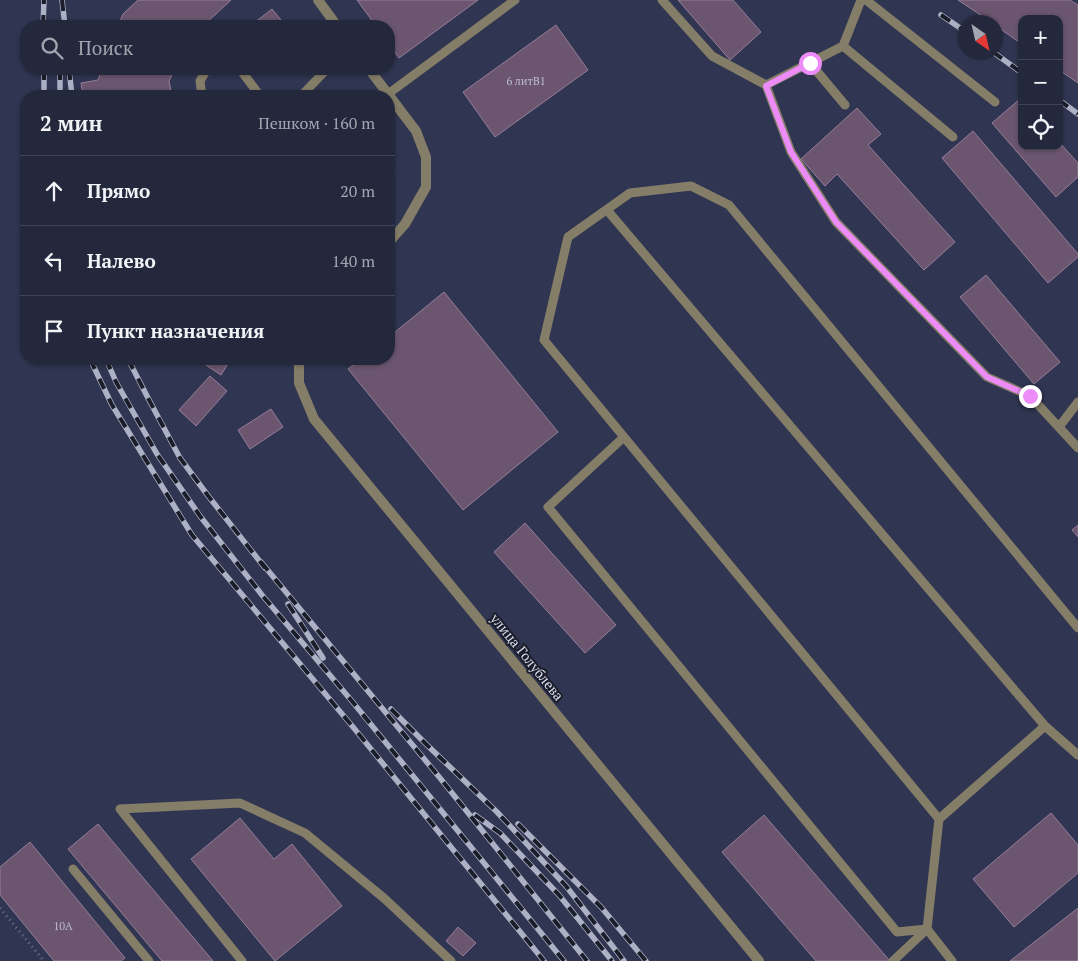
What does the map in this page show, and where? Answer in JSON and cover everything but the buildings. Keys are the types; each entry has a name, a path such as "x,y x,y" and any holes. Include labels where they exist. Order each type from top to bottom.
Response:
{"street":[{"path":"318,0 333,20"},
{"path":"374,75 385,90"},
{"path":"395,103 416,131 426,157 426,187 405,224 395,235"},
{"name":"улица Голублева","path":"300,365 299,383 314,419 758,961"}],"lane":[{"path":"393,90 516,0"},
{"path":"662,0 712,56 766,86 791,152 836,222 987,377 1030,396 1078,448"},
{"path":"766,86 844,46 861,0"},
{"path":"873,2 996,102"},
{"path":"844,46 953,137"},
{"path":"810,63 845,105"},
{"path":"201,90 200,81 204,75"},
{"path":"244,75 256,90"},
{"path":"307,90 321,75"},
{"path":"939,819 544,340 568,237 630,193 691,186 729,206 1078,628"},
{"path":"606,210 1045,726 1078,755"},
{"path":"1059,427 1078,402"},
{"path":"624,437 548,507 897,932 928,929"},
{"path":"893,961 928,929 939,819 1045,726"},
{"path":"242,961 120,809 240,803 297,829 305,833 385,899 451,961"},
{"path":"73,868 149,961"},
{"path":"928,929 952,961"}],"path":[{"path":"0,908 44,961"}],"railway":[{"path":"43,20 44,0"},
{"path":"62,0 64,20"},
{"path":"941,15 958,27"},
{"path":"1003,59 1018,70"},
{"path":"44,75 44,90"},
{"path":"60,75 60,90"},
{"path":"70,75 71,90"},
{"path":"1063,103 1078,114"},
{"path":"93,365 112,405 192,535 353,727 544,961"},
{"path":"109,365 116,382 157,454 200,516 262,595 351,700 564,961"},
{"path":"131,365 180,458 265,568"},
{"path":"261,562 440,778 587,961"},
{"path":"288,604 323,658"},
{"path":"391,709 497,812 566,886 624,961"},
{"path":"475,815 500,833 559,895 612,961"},
{"path":"518,824 601,907 646,961"}],"route":[{"path":"810,63 766,86 791,152 836,222 987,377 1030,396"}]}
